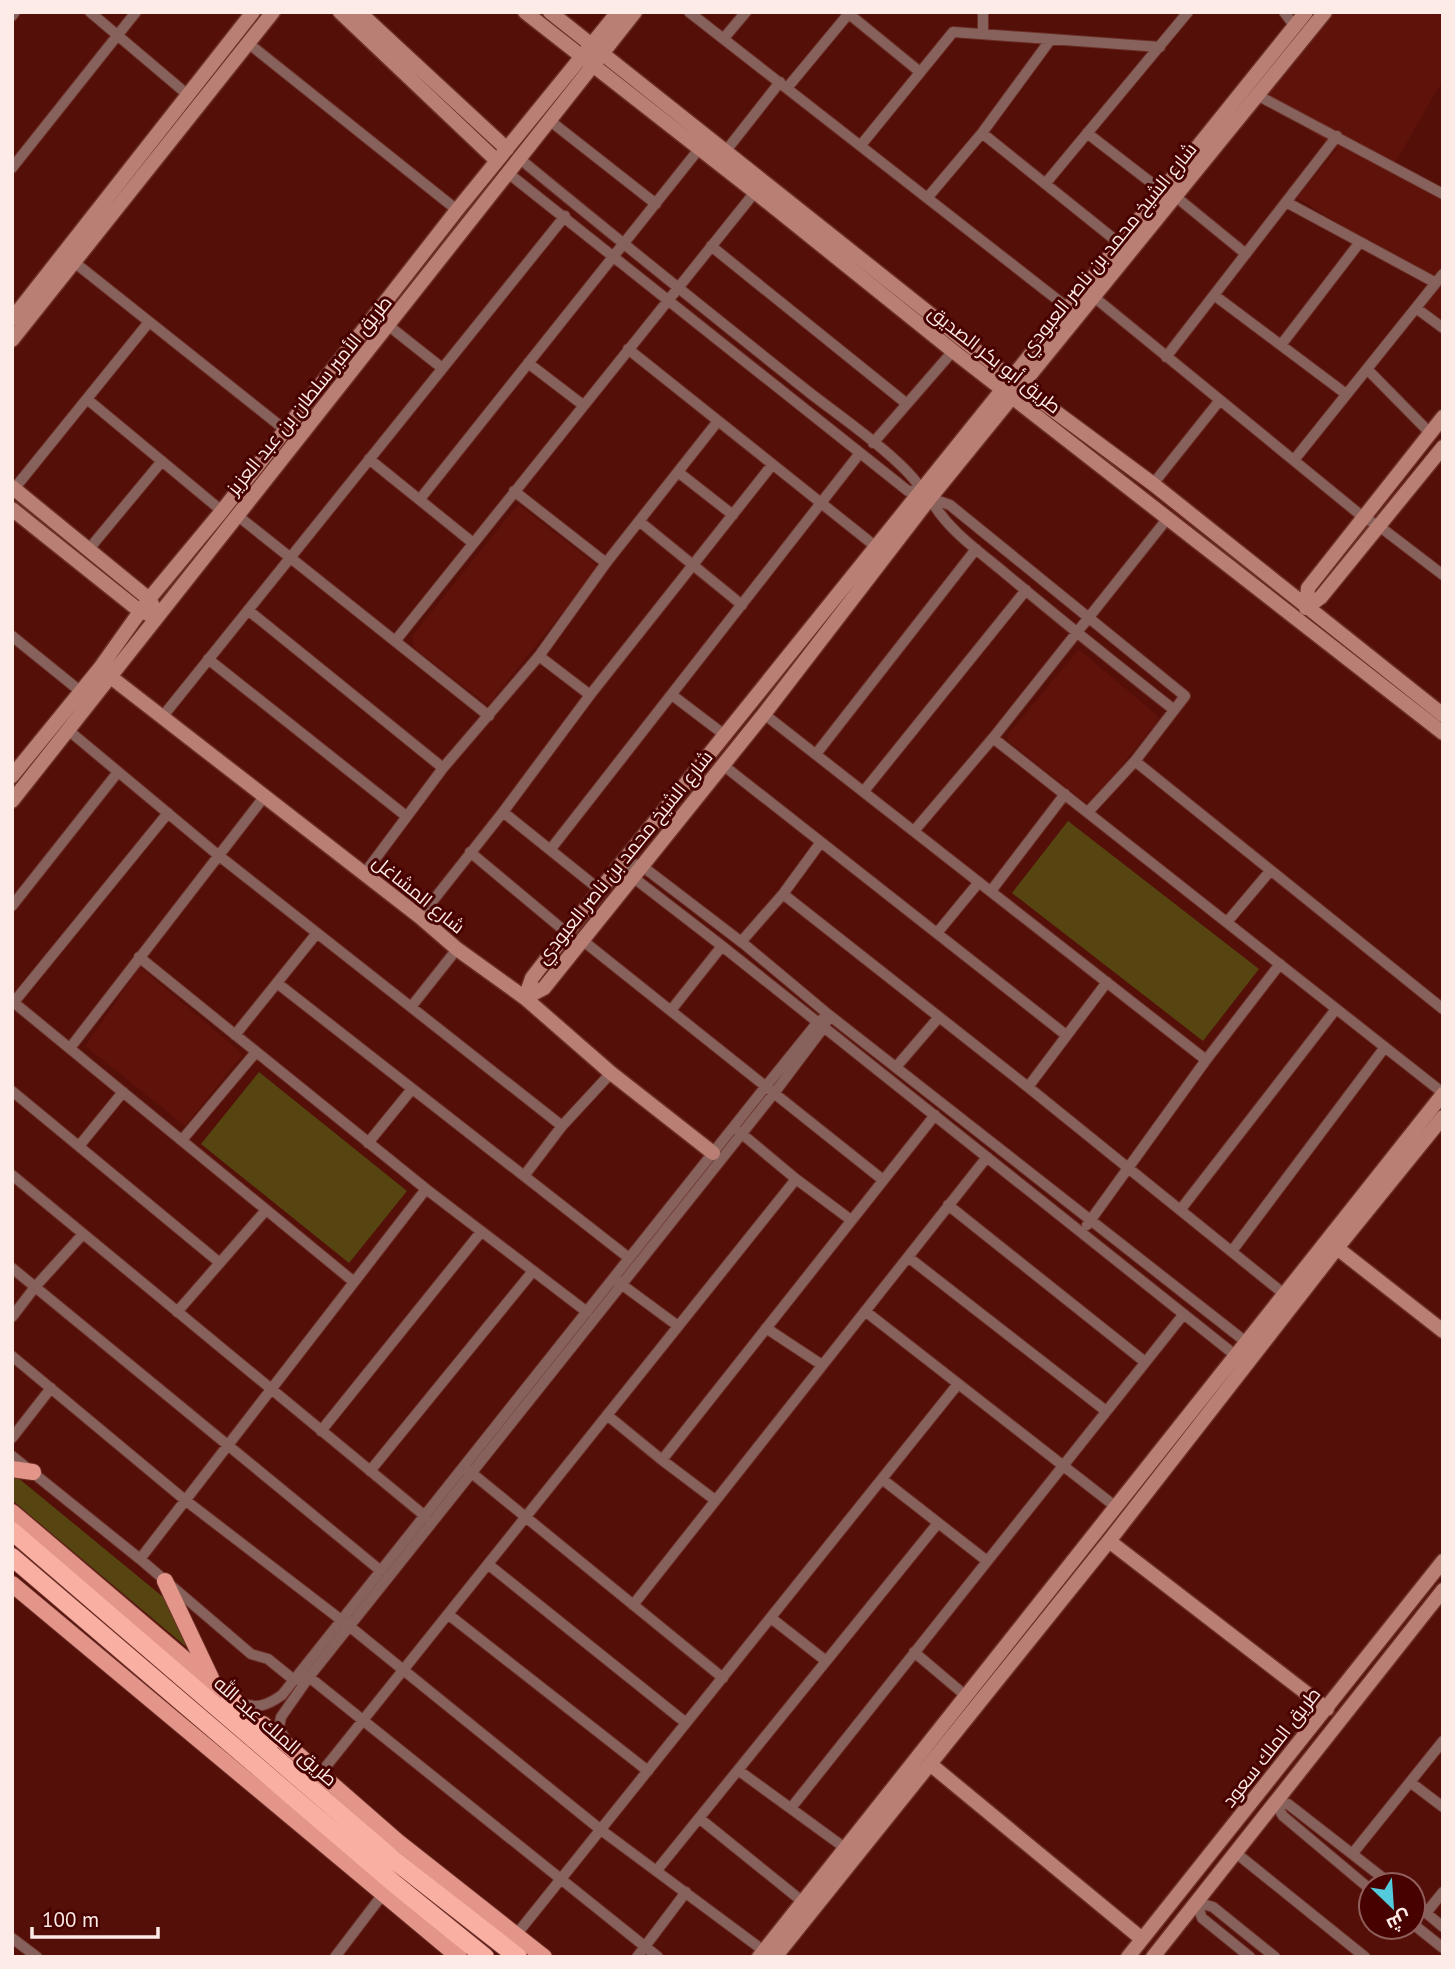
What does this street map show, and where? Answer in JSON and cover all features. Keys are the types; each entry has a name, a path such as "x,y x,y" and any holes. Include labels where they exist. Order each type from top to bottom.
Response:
{"highway":[{"name":"طريق الملك عبد الله","path":"12,1531 394,1860 518,1957"},
{"name":"طريق الملك عبد الله","path":"12,1557 396,1885 485,1957"},
{"path":"229,1697 394,1860"}],"main road":[{"path":"12,1469 33,1472"},
{"name":"طريق الملك عبد الله","path":"12,1512 397,1841 544,1957"},
{"path":"165,1581 213,1684"},
{"path":"12,1584 459,1957"}],"street":[{"path":"90,12 188,96"},
{"path":"12,168 136,12"},
{"path":"12,319 253,12"},
{"path":"12,340 272,12"},
{"path":"340,12 496,160"},
{"path":"359,12 507,149"},
{"name":"طريق أبو بكر الصديق","path":"525,12 592,56 725,152 1167,519 1443,733"},
{"name":"طريق أبو بكر الصديق","path":"550,12 592,56 699,149 953,351 1153,484 1306,608 1440,709"},
{"name":"طريق الأمير سلطان بن عبد العزيز","path":"15,767 80,691 105,673 159,616 520,159 592,56 618,12"},
{"name":"طريق الأمير سلطان بن عبد العزيز","path":"12,800 68,730 149,599 222,511 496,160 635,12"},
{"path":"690,12 1068,308"},
{"path":"723,38 746,12"},
{"path":"983,12 983,34"},
{"path":"1045,184 1188,12"},
{"path":"1284,12 1293,24 1291,33"},
{"name":"شارع الشيخ محمد بن ناصر العبودي","path":"525,998 544,988 764,714 926,495 1012,388 1094,297 1306,12"},
{"name":"شارع الشيخ محمد بن ناصر العبودي","path":"1012,388 1068,308 1119,243 1169,194 1257,95 1325,12"},
{"path":"725,152 850,13 920,72"},
{"path":"861,145 953,32 1160,47"},
{"path":"928,197 982,133 1051,39"},
{"path":"248,43 457,210"},
{"path":"1257,95 1443,194"},
{"path":"549,120 656,204"},
{"path":"982,133 1119,243"},
{"path":"1087,133 1246,254"},
{"path":"1166,357 1337,136"},
{"path":"420,499 699,149"},
{"path":"520,159 916,479 937,512 976,549 1076,633 1173,709"},
{"path":"508,173 908,491 950,505 1185,696 1135,761 1088,812"},
{"path":"396,640 755,192"},
{"path":"1286,202 1360,242 1439,278 1294,460"},
{"path":"163,716 565,216"},
{"path":"1281,345 1360,242"},
{"path":"711,246 907,404"},
{"path":"74,262 284,429"},
{"path":"1214,295 1346,394"},
{"path":"1094,297 1363,517 1379,526 1443,575"},
{"path":"1416,307 1443,328"},
{"path":"149,322 13,488 149,599 159,616"},
{"path":"389,326 442,368"},
{"path":"628,348 875,546"},
{"path":"873,443 953,351"},
{"path":"528,363 583,405"},
{"path":"1367,369 1430,433"},
{"path":"87,399 222,511"},
{"path":"1153,484 1220,400"},
{"path":"1306,608 1308,588 1443,417"},
{"path":"364,874 443,768 540,656 606,563 718,421"},
{"path":"1306,608 1321,597 1443,447"},
{"path":"550,850 860,453"},
{"path":"369,458 473,543"},
{"path":"89,549 162,461"},
{"path":"420,917 590,695 772,465"},
{"path":"678,472 733,515"},
{"path":"514,491 606,563"},
{"name":"شارع الشيخ محمد بن ناصر العبودي","path":"525,998 532,978 600,890 726,736 875,546 926,495"},
{"path":"12,509 141,612 159,616"},
{"path":"238,516 489,716"},
{"path":"914,831 993,738 1167,519"},
{"path":"639,521 742,605"},
{"path":"816,754 976,549"},
{"path":"864,791 1026,590"},
{"path":"248,610 443,768"},
{"path":"12,636 80,691"},
{"path":"540,656 590,695"},
{"path":"208,659 406,816"},
{"name":"شارع المشاغل","path":"105,673 420,917 457,949 525,998 611,1073 713,1153"},
{"path":"672,695 726,736"},
{"path":"764,714 1206,1060"},
{"path":"68,730 218,855 562,1126"},
{"path":"766,1955 845,1848 1443,1093 993,738"},
{"path":"1135,761 1443,1009"},
{"path":"723,765 1066,1035"},
{"path":"12,906 118,772"},
{"path":"991,891 1065,794"},
{"path":"69,1048 264,797"},
{"path":"503,812 600,890"},
{"path":"168,813 13,1002 354,1282"},
{"path":"741,942 783,894 821,842"},
{"path":"470,852 567,933"},
{"path":"624,861 722,946 1183,1315 1236,1355 1254,1357"},
{"path":"1227,922 1270,871"},
{"path":"638,872 741,942 829,1015 1246,1342 1254,1357"},
{"path":"937,933 979,882"},
{"path":"783,894 1130,1168 1284,1294"},
{"path":"235,1035 317,933"},
{"path":"582,940 771,1088 883,1180"},
{"path":"671,1010 722,946"},
{"path":"411,1007 457,949"},
{"path":"139,957 426,1189 587,1312"},
{"path":"1082,1234 1206,1060 1280,964"},
{"path":"1028,1087 1107,982"},
{"path":"277,983 629,1258"},
{"path":"1181,1209 1336,1009"},
{"path":"229,1697 251,1707 270,1704 282,1695 345,1623 829,1015"},
{"path":"896,1067 939,1017"},
{"path":"1232,1251 1385,1047"},
{"path":"182,1140 256,1052"},
{"path":"524,1176 562,1126 611,1073"},
{"path":"368,1143 412,1088"},
{"path":"12,1091 220,1263"},
{"path":"79,1146 123,1092"},
{"path":"662,1460 935,1115"},
{"path":"766,1955 930,1764 1109,1541 1337,1248 1441,1124"},
{"path":"296,1753 279,1728 281,1717 381,1571 425,1516 468,1469 587,1312 617,1282 629,1258 713,1153 737,1130"},
{"path":"737,1130 851,1220"},
{"path":"633,1605 986,1157"},
{"path":"12,1175 425,1516"},
{"path":"320,1774 796,1179"},
{"path":"140,1559 426,1189"},
{"path":"948,1205 1145,1362"},
{"path":"177,1312 266,1210"},
{"path":"321,1431 481,1232"},
{"path":"12,1317 83,1234"},
{"path":"1337,1248 1443,1331"},
{"path":"908,1257 1106,1411"},
{"path":"12,1268 381,1571"},
{"path":"370,1471 533,1271"},
{"path":"617,1282 678,1326"},
{"path":"865,1311 1115,1507"},
{"path":"791,1808 1183,1315"},
{"path":"766,1328 822,1365"},
{"path":"12,1356 185,1500 345,1623 601,1829 766,1955"},
{"path":"516,1935 958,1384"},
{"path":"12,1438 51,1388"},
{"path":"607,1415 715,1500"},
{"path":"12,1456 140,1559 251,1654 268,1659 294,1680"},
{"path":"468,1469 723,1678"},
{"path":"882,1479 987,1560"},
{"path":"657,1870 938,1523"},
{"path":"1109,1541 1326,1709"},
{"name":"طريق الملك سعود","path":"1128,1957 1443,1560"},
{"path":"489,1565 686,1723"},
{"name":"طريق الملك سعود","path":"1153,1957 1441,1596"},
{"path":"449,1615 648,1771"},
{"path":"771,1618 826,1661"},
{"path":"914,1653 966,1696"},
{"path":"294,1680 309,1677 658,1957"},
{"path":"1353,1853 1443,1741"},
{"path":"930,1764 1142,1939"},
{"path":"738,1770 845,1848"},
{"path":"1410,1782 1443,1807"},
{"path":"1268,1783 1279,1799 1283,1816 1357,1878"},
{"path":"1279,1799 1375,1871"},
{"path":"699,1818 803,1902"},
{"path":"1236,1853 1365,1957"},
{"path":"637,1957 686,1892"},
{"path":"1427,1912 1443,1892"},
{"path":"335,1957 383,1894"},
{"path":"1196,1902 1202,1918 1250,1957"},
{"path":"1196,1902 1213,1908 1275,1957"},
{"path":"1427,1914 1443,1927"},
{"path":"1427,1935 1443,1948"},
{"path":"12,1938 37,1957"}],"shaded area":[{"path":"1330,12 1438,12 1443,19 1443,80 1391,170 1443,199 1443,323 1422,307 1439,286 1297,198 1336,150 1262,95"},
{"path":"518,504 599,567 488,705 414,648 412,636"},
{"path":"1077,651 1081,651 1158,716 1157,722 1092,802 1086,803 1008,741 1008,734"},
{"path":"1068,821 1259,969 1203,1041 1012,893"},
{"path":"140,967 243,1054 185,1126 85,1046"},
{"path":"259,1072 407,1191 349,1263 201,1144"},
{"path":"12,1476 17,1477 168,1601 190,1650 12,1500"}]}
